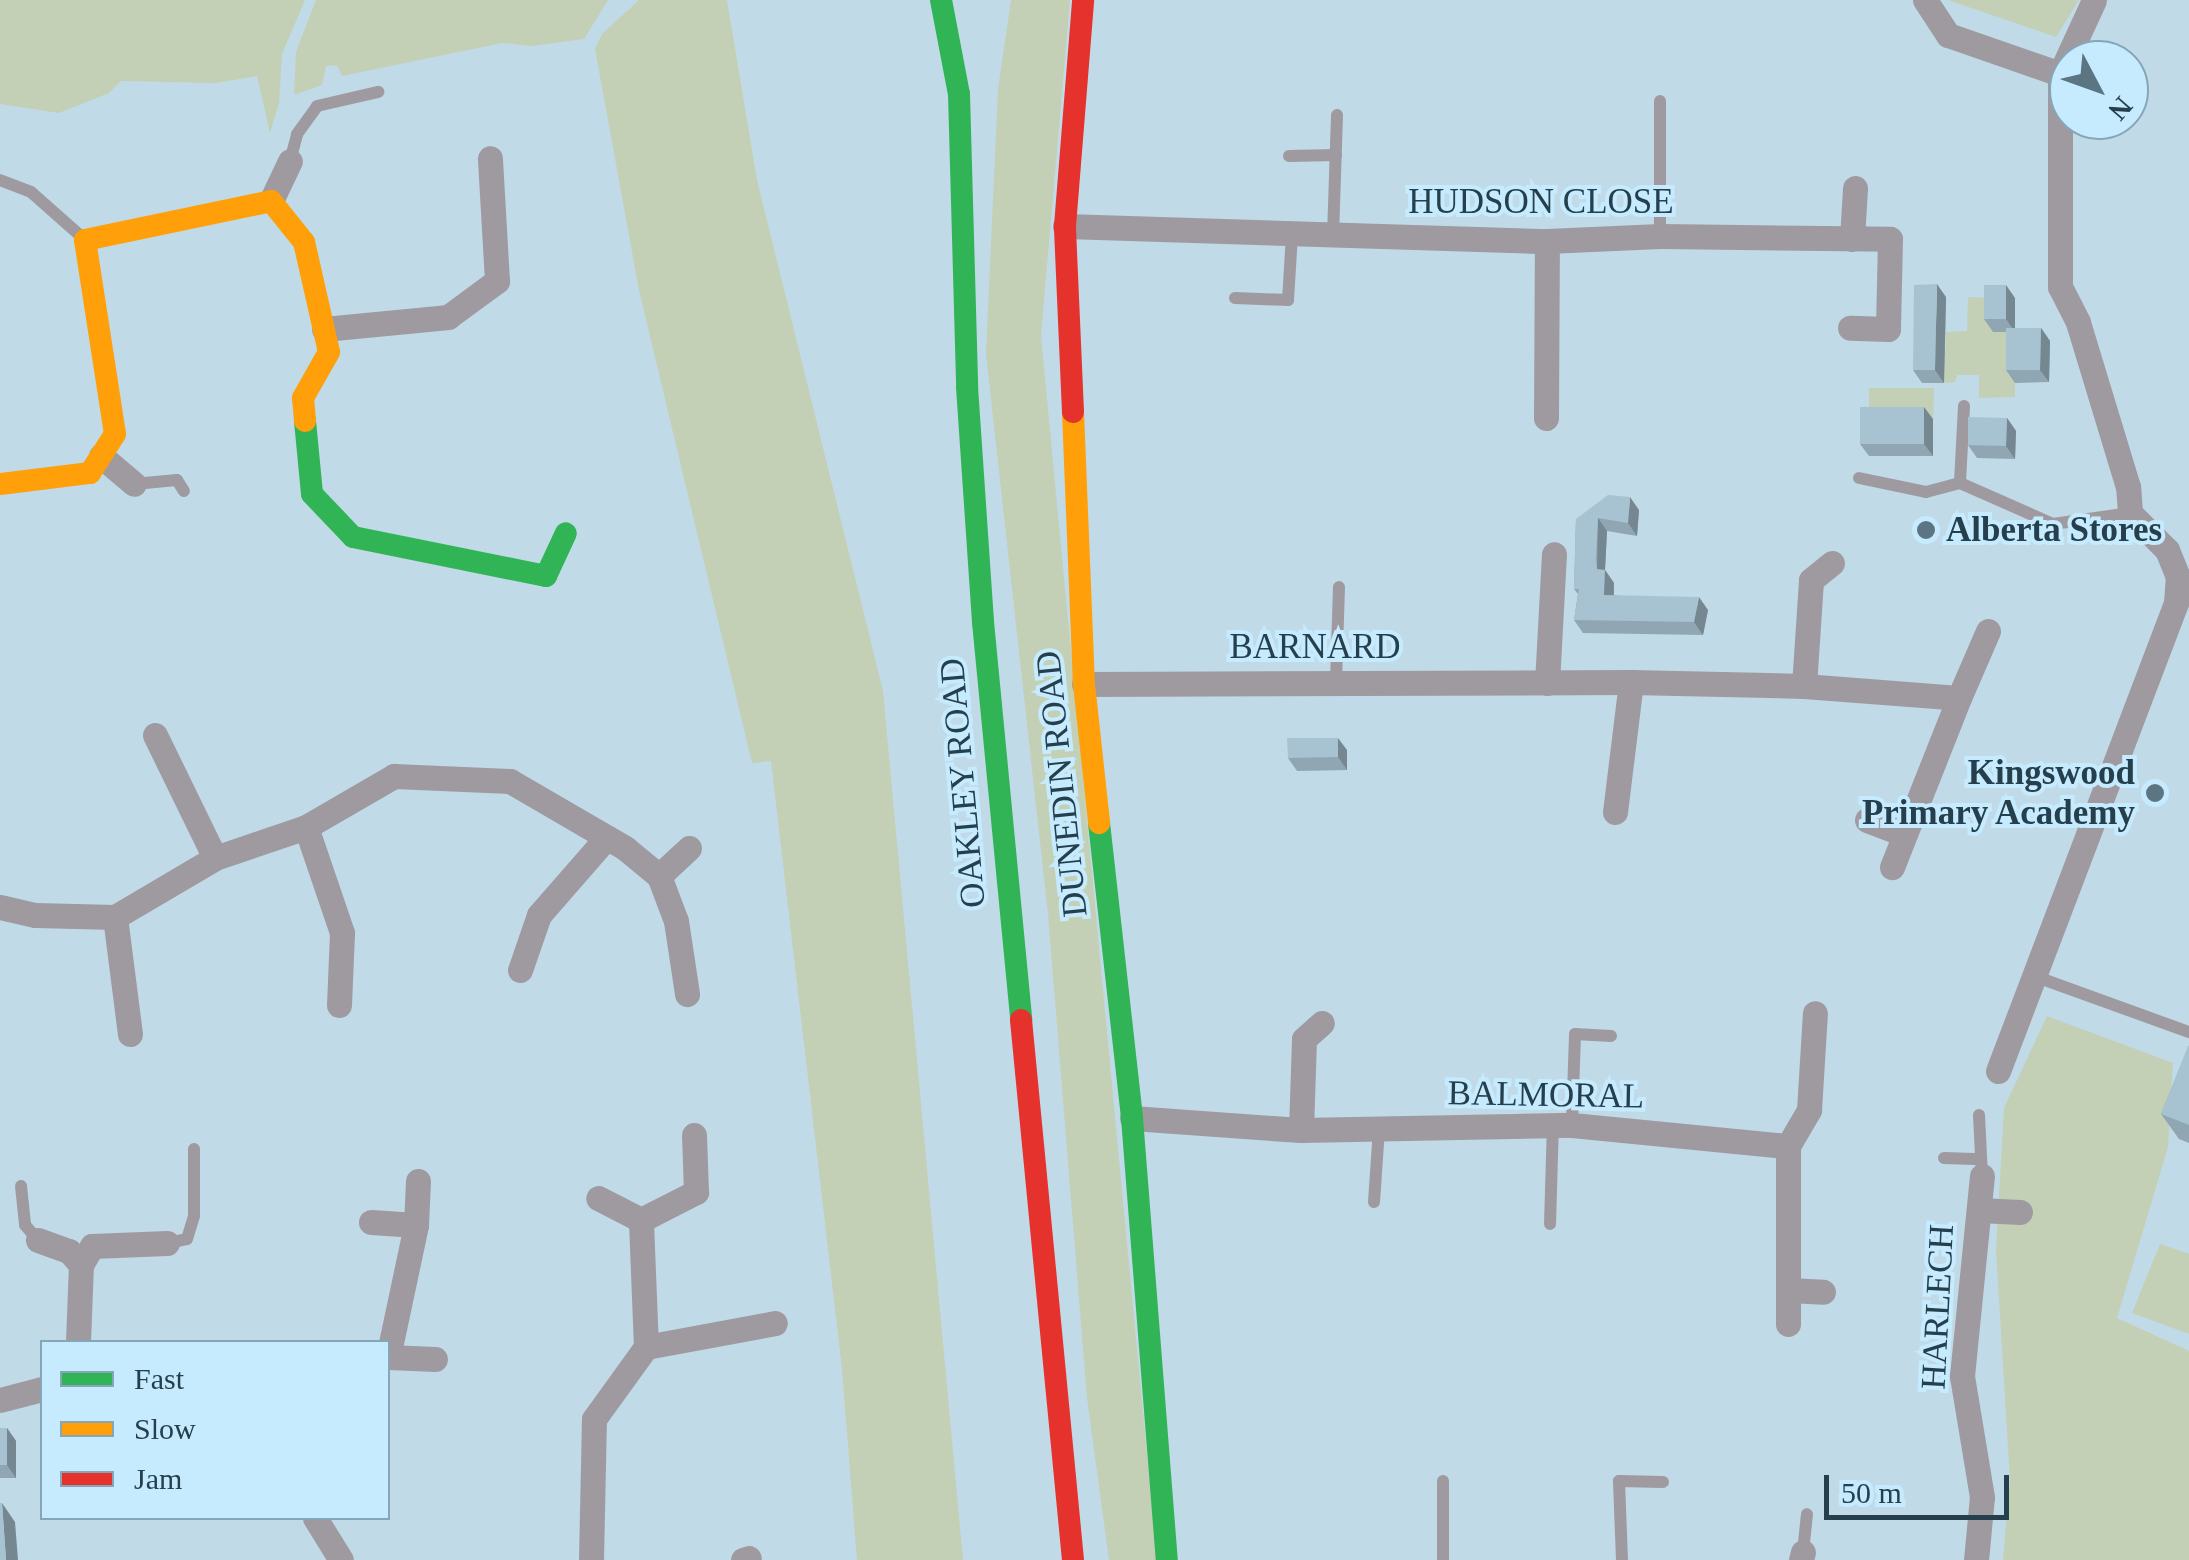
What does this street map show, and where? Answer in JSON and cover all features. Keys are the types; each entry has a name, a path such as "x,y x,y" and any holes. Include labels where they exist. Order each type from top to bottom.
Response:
{"street":[{"name":"OAKLEY ROAD","path":"941,0 959,94 966,386 983,622 1073,1560"},
{"name":"DUNEDIN ROAD","path":"1083,0 1065,226 1084,684 1132,1118 1167,1560"},
{"path":"1925,0 1948,35 2049,70"},
{"path":"2076,40 2094,0"},
{"path":"1998,1071 2176,603 2178,577 2167,550 2130,513 2128,487 2078,322 2060,287 2060,140"},
{"path":"324,329 448,317 497,281 490,158"},
{"path":"271,201 290,161"},
{"path":"1852,239 1855,188"},
{"path":"271,201 304,242 329,352 303,398 312,494 353,537 546,576 566,533"},
{"path":"0,484 90,473 115,434 85,240 271,201"},
{"name":"HUDSON CLOSE","path":"1065,226 1546,241 1660,236 1890,239 1888,329 1850,328"},
{"path":"1546,241 1546,418"},
{"path":"101,456 134,484"},
{"path":"1547,683 1554,554"},
{"path":"1804,686 1811,580 1832,563"},
{"path":"1892,867 1988,631"},
{"path":"1615,812 1631,682"},
{"name":"BARNARD","path":"1084,684 1631,682 1804,686 1960,698"},
{"path":"155,735 215,858"},
{"path":"0,907 35,915 115,917 215,858 306,827 394,776 510,780 607,837 659,876 676,921 686,994"},
{"path":"1867,820 1904,834"},
{"path":"306,827 342,933 340,1006"},
{"path":"520,970 539,916 607,837"},
{"path":"659,876 689,848"},
{"path":"115,917 130,1034"},
{"path":"1788,1324 1788,1146 1809,1110 1815,1013"},
{"path":"1301,1130 1304,1039 1322,1023"},
{"name":"BALMORAL","path":"1132,1118 1301,1130 1563,1125 1788,1146"},
{"path":"640,1220 696,1192 694,1135"},
{"name":"HARLECH","path":"1976,1560 1982,1497 1962,1376 1982,1168"},
{"path":"390,1348 416,1225 418,1181"},
{"path":"598,1198 640,1220"},
{"path":"1979,1210 2020,1212"},
{"path":"591,1560 594,1419 646,1347 640,1220"},
{"path":"371,1222 416,1225"},
{"path":"38,1240 68,1251 81,1265"},
{"path":"78,1340 81,1265 92,1246 167,1243"},
{"path":"1788,1290 1822,1292"},
{"path":"646,1347 775,1323"},
{"path":"390,1357 435,1358"},
{"path":"0,1400 40,1390"},
{"path":"316,1520 341,1560"}],"lane":[{"path":"290,161 297,134 317,106 378,92"},
{"path":"1660,101 1660,236"},
{"path":"1333,236 1337,115"},
{"path":"1289,156 1336,156"},
{"path":"0,180 30,192 85,240"},
{"path":"1235,298 1288,300 1292,235"},
{"path":"1960,482 1964,406"},
{"path":"1859,478 1926,492 1960,482 2053,524 2130,513"},
{"path":"134,484 176,480 184,491"},
{"path":"1336,682 1339,587"},
{"path":"2034,976 2189,1032"},
{"path":"1550,1224 1575,1034 1610,1036"},
{"path":"1944,1158 1982,1168 1979,1115"},
{"path":"1374,1202 1379,1128"},
{"path":"167,1243 187,1239 194,1216 194,1149"},
{"path":"22,1186 25,1225 38,1240"},
{"path":"1622,1560 1619,1481 1663,1482"},
{"path":"1442,1482 1443,1560"},
{"path":"1802,1556 1807,1514"}],"green space":[{"path":"0,0 305,0 282,54 279,103 270,133 257,76 216,83 121,81 109,93 59,113 0,104"},
{"path":"316,0 608,0 584,39 532,46 502,43 342,76 337,65 326,66 322,85 294,95 296,52"},
{"path":"639,0 727,0 757,180 883,691 963,1560 857,1560 842,1369 771,761 752,763 639,290 595,49 602,34"},
{"path":"1011,0 1070,0 1041,335 1157,1560 1109,1560 1087,1398 1048,914 986,354 998,89"},
{"path":"1948,0 2079,0 2056,37"},
{"path":"1968,297 1993,298 2015,332 2015,397 1979,398 1979,375 1957,375 1955,382 1944,383 1946,332 1967,331"},
{"path":"1869,388 1934,388 1933,419 1869,420"},
{"path":"2047,1016 2173,1063 2168,1147 2117,1318 2189,1351 2189,1560 2003,1560 2010,1480 1996,1250 2004,1108"},
{"path":"2160,1244 2189,1254 2189,1334 2132,1313"}],"building":[{"path":"1937,284 1935,370 1913,370 1914,285"},
{"path":"1984,285 2006,285 2006,319 1984,319"},
{"path":"2006,328 2041,328 2040,370 2006,370"},
{"path":"1860,407 1924,407 1924,444 1860,444"},
{"path":"1968,417 2007,418 2006,446 1968,445"},
{"path":"1608,495 1630,497 1628,523 1598,518 1596,559 1597,569 1605,570 1604,595 1699,597 1694,622 1574,620 1579,589 1574,589 1576,519"},
{"path":"1287,738 1338,738 1338,757 1288,758"},
{"path":"2189,1046 2189,1125 2161,1114"},
{"path":"0,1428 7,1428 7,1465 0,1465"},
{"path":"2,1503 6,1560 0,1560"}],"traffic: fast":[{"path":"941,0 959,94 967,387 983,622 1021,1020"},
{"path":"305,421 312,494 353,537 546,576 566,533"},
{"path":"1099,823 1132,1118 1167,1560"}],"traffic: slow":[{"path":"0,484 90,473 115,434 85,240 271,201 304,242 329,352 303,398 305,421"},
{"path":"1073,412 1084,684 1099,823"}],"traffic: jam":[{"path":"1073,412 1065,226 1083,0"},
{"path":"1021,1020 1073,1560"}],"place":[{"name":"Alberta Stores","path":"1926,530"},
{"name":"Kingswood Primary Academy","path":"2155,793"}]}
